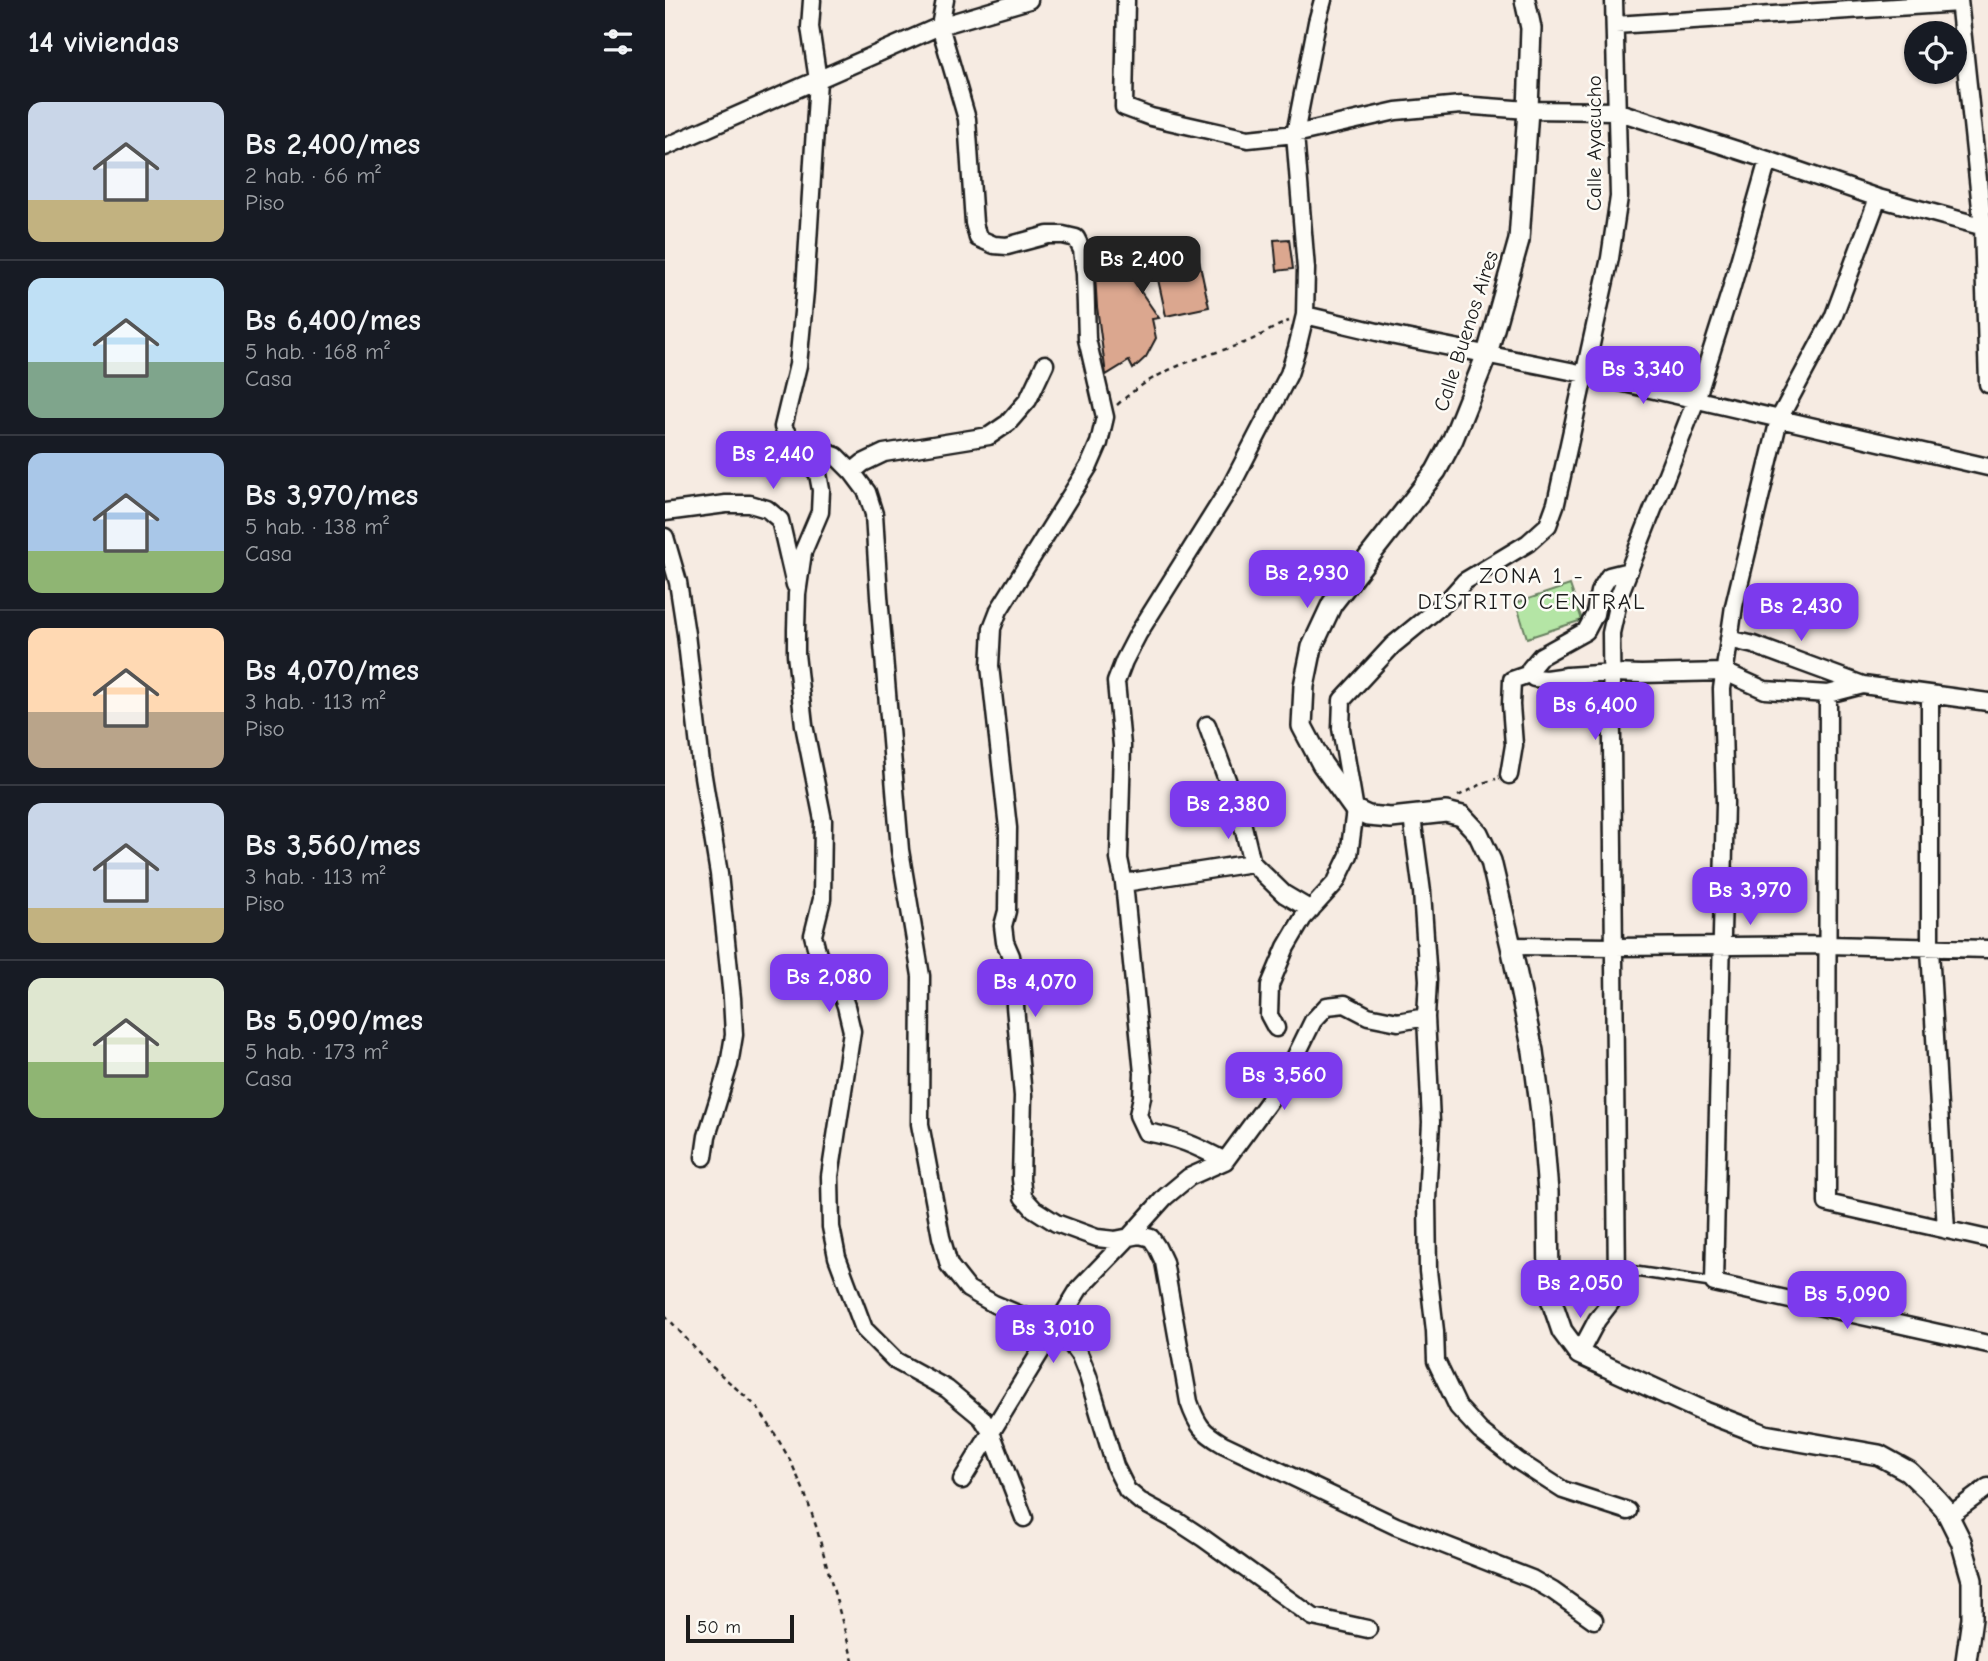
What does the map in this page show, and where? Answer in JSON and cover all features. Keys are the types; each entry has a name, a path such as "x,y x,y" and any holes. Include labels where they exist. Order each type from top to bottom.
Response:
{"street":[{"path":"812,0 810,27 818,80 805,291 798,365 783,427 790,440 818,474 821,490 820,512 803,552 796,594 796,654 804,725 823,820 822,899 813,935 818,955 836,978 852,1031 829,1176 831,1227 837,1257 864,1329 896,1361 947,1389 982,1418 991,1432 1024,1518"},
{"path":"945,0 940,26 967,119 974,223 978,238 994,245 1007,246 1048,235 1076,238 1082,250 1085,274 1087,339 1105,417 1099,443 1089,466 999,610 992,628 990,666 1008,828 1007,911 1003,926 1015,978 1023,1096 1023,1197 1034,1209 1056,1223 1097,1238 1115,1240 1140,1235 1151,1238 1164,1262 1189,1402 1196,1421 1205,1434 1396,1526 1532,1579 1594,1620"},
{"path":"665,147 940,26 1029,0"},
{"path":"1126,0 1124,107 1176,123 1248,139 1295,134 1396,111 1461,104 1528,110 1616,111 1878,198 1986,227"},
{"path":"1225,1161 1192,1144 1146,1132 1137,1115 1142,1097 1143,1073 1124,883 1119,859 1122,746 1116,682 1138,634 1232,484 1289,374 1305,315 1306,269 1295,134 1323,0"},
{"name":"Calle Buenos Aires","path":"1355,810 1322,764 1302,726 1304,686 1312,648 1332,604 1436,471 1453,439 1487,354 1519,240 1531,28 1525,0"},
{"name":"Calle Ayacucho","path":"1355,810 1341,728 1342,700 1393,645 1448,600 1465,581 1528,543 1548,525 1556,503 1610,258 1619,197 1614,0"},
{"path":"1615,25 1959,1 1986,227 1988,384"},
{"path":"1579,1354 1597,1320 1613,1298 1618,1269 1611,633 1620,593 1696,400 1768,160"},
{"path":"1878,198 1833,318 1779,419 1734,606 1722,689 1722,945 1713,1283 1988,1344"},
{"path":"1305,315 1585,374 1988,467"},
{"path":"852,472 863,463 884,453 989,436 1008,423 1028,400 1045,364"},
{"path":"790,440 836,456 867,492 874,514 900,850 921,976 920,1124 941,1237 949,1265 968,1289 994,1304 1054,1329 1068,1339 1089,1376 1115,1466 1127,1490 1140,1501 1203,1538 1313,1617 1368,1629"},
{"path":"665,512 726,504 750,504 767,509 781,520 796,594"},
{"path":"665,537 678,582 701,764 719,874 732,998 734,1035 730,1065 707,1136 704,1157"},
{"path":"1629,571 1609,576 1599,592 1595,614 1586,631 1541,656 1529,669 1534,678 1612,673 1725,672 1766,690 1828,694 1863,685"},
{"path":"1729,639 1754,645 1863,685 1988,702"},
{"path":"1509,775 1514,746 1512,680 1532,673"},
{"path":"1828,694 1827,1203 1988,1239"},
{"path":"1930,694 1930,949 1945,1230"},
{"path":"1207,725 1241,818 1252,863 1284,894 1311,910"},
{"path":"1276,1028 1269,1015 1270,985 1286,947 1303,918 1336,882 1349,855 1355,810 1368,816 1391,818 1446,812 1462,816 1478,832 1491,861 1533,1051 1548,1192 1549,1293 1562,1331 1579,1354 1705,1412 1765,1435 1879,1455 1908,1471 1930,1490 1949,1516 1961,1541 1972,1580 1972,1618 1966,1661"},
{"path":"1412,817 1424,917 1428,980 1426,1017 1431,1122 1427,1200 1428,1271 1436,1362 1458,1407 1480,1431 1518,1461 1563,1490 1628,1511"},
{"path":"1124,883 1252,863"},
{"path":"1511,946 1829,945 1988,949"},
{"path":"962,1480 1079,1289 1164,1197 1189,1177 1225,1161 1267,1104 1288,1072 1313,1021 1327,1006 1345,1004 1368,1016 1398,1022 1426,1017"},
{"path":"1949,1516 1988,1488"}],"lane":[{"path":"1618,1269 1713,1283"}],"path":[{"path":"1105,417 1133,390 1169,368 1248,341 1274,326 1305,315"},
{"path":"1446,812 1450,801 1486,782 1509,775"},
{"path":"665,1315 690,1345 755,1406 790,1460 816,1526 853,1661"}],"green space":[{"path":"1570,585 1582,620 1527,638 1516,603"}],"building":[{"path":"1289,239 1293,269 1277,271 1274,240"},
{"path":"1148,240 1150,251 1195,242 1209,307 1166,316 1156,270 1128,273 1159,318 1152,319 1156,338 1146,357 1133,369 1129,361 1106,375 1092,248"}],"district":[{"name":"ZONA 1 - DISTRITO CENTRAL","path":"1532,588"}]}
